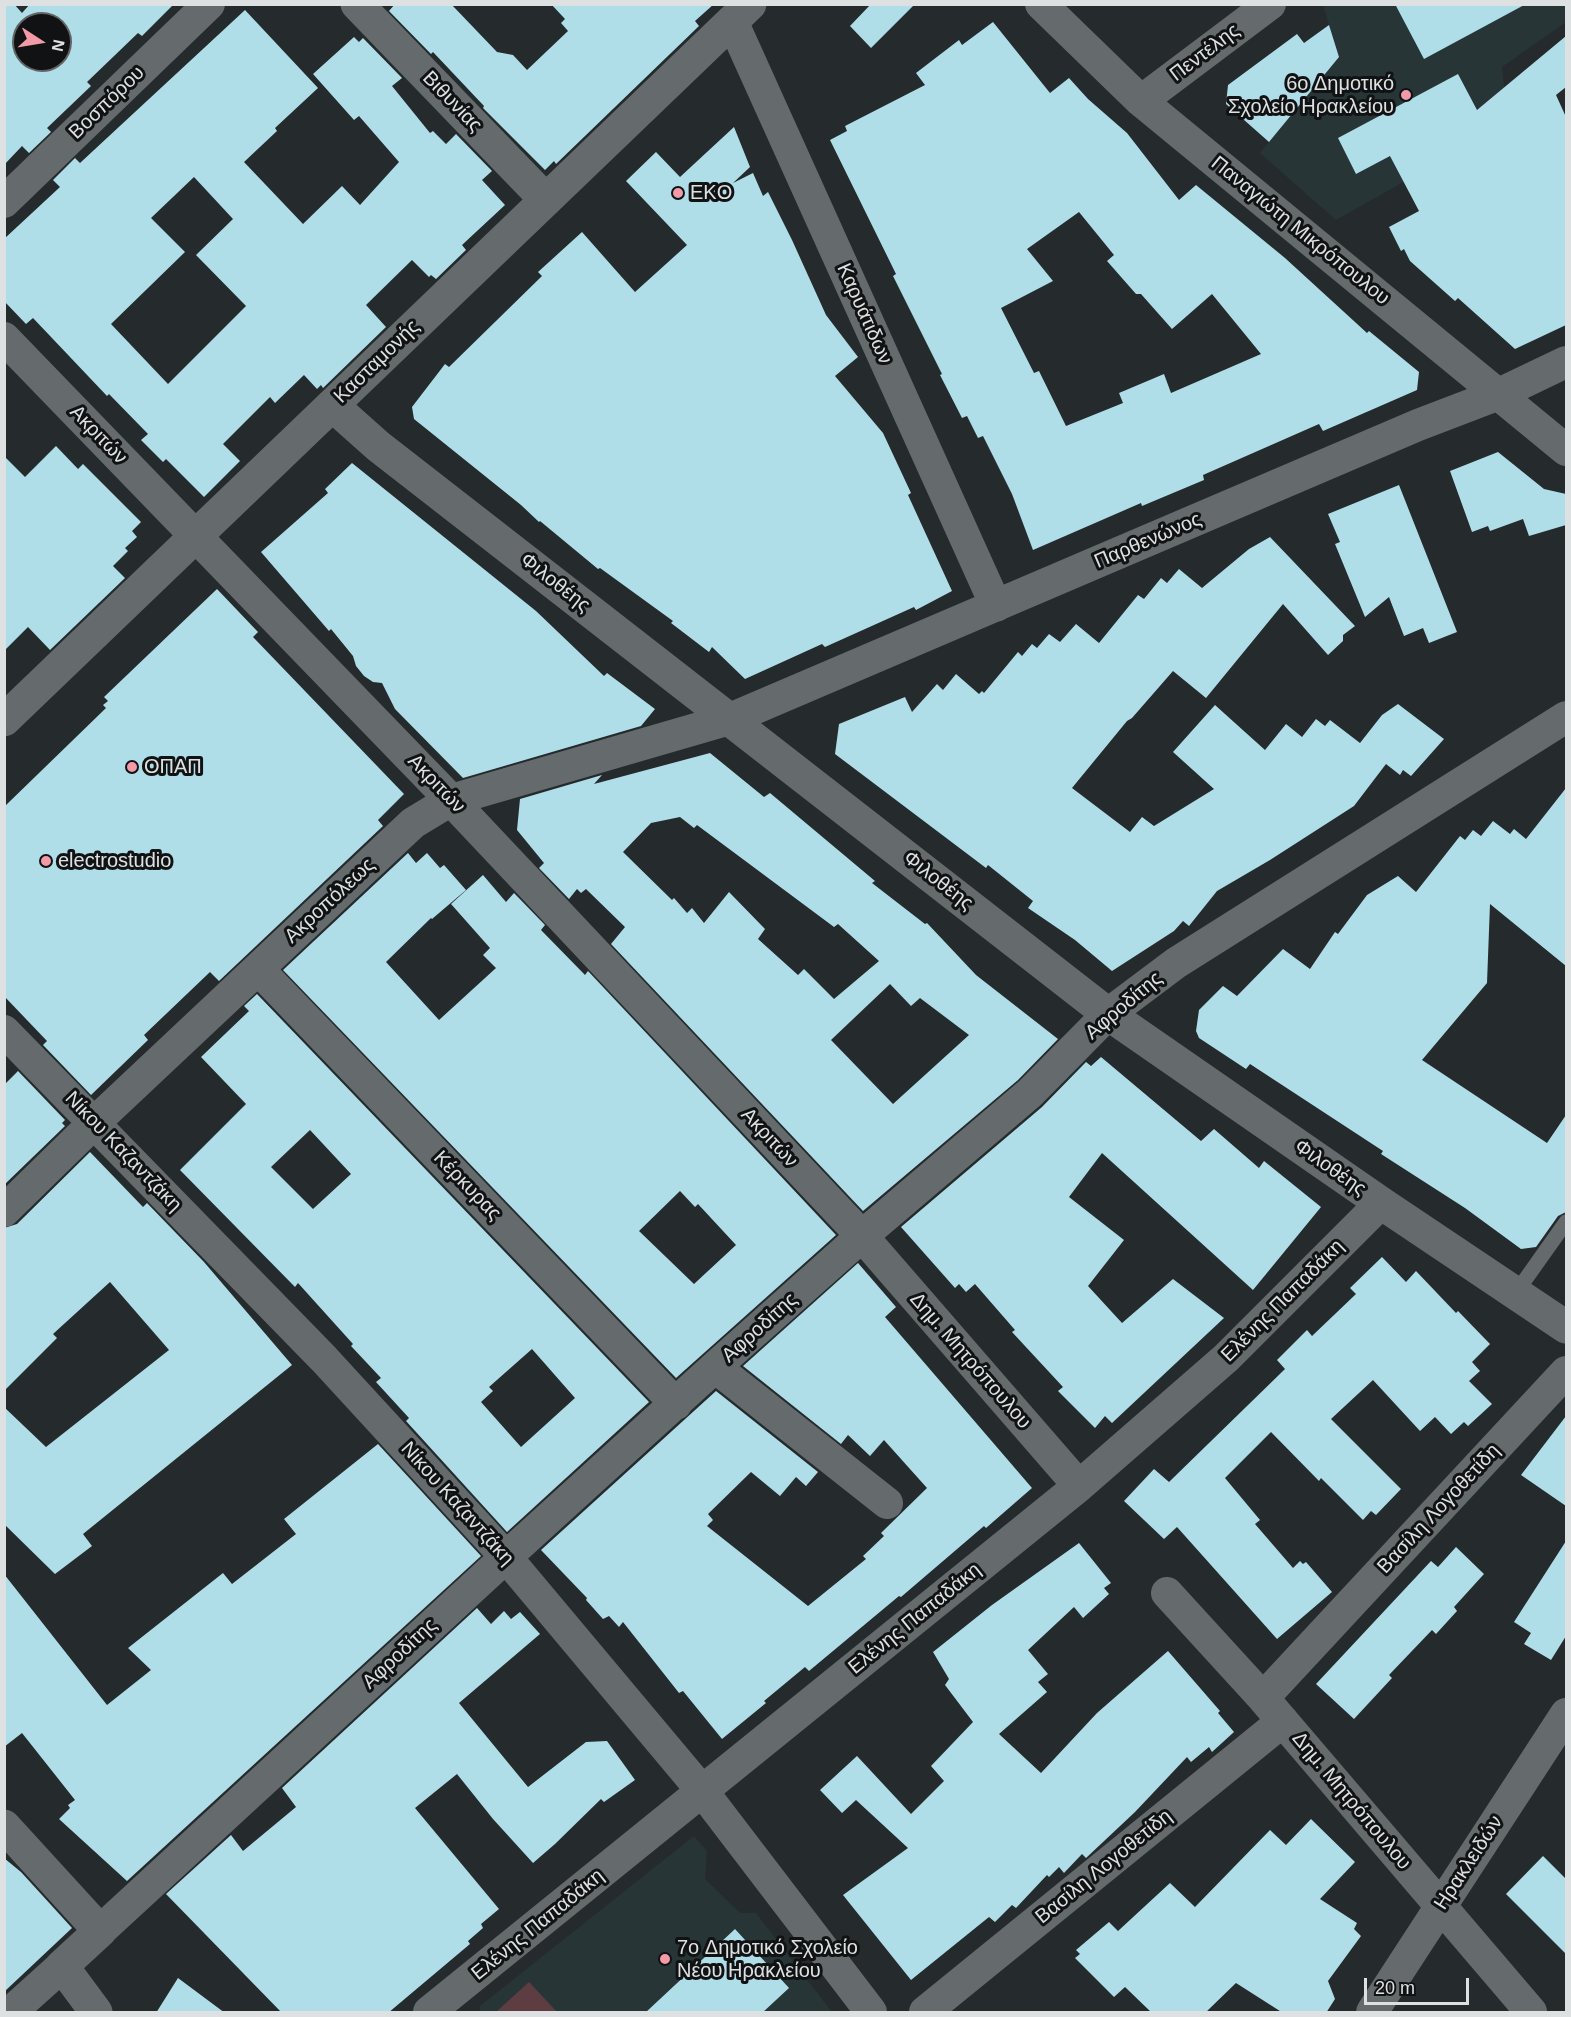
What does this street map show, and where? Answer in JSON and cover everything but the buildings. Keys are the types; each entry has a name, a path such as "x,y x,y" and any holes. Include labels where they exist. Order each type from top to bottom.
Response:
{"street":[{"name":"Βοσπόρου","path":"4,202 209,4"},
{"name":"Βιθυνίας","path":"357,4 546,200"},
{"name":"Παναγιώτη Μικρόπουλου","path":"1041,4 1141,101 1566,450"},
{"name":"Πεντέλης","path":"1141,101 1270,4"},
{"name":"Κασταμονής","path":"4,720 741,13"},
{"name":"Καρυάτιδων","path":"741,13 996,606"},
{"name":"Ακριτών","path":"4,338 451,800 862,1236"},
{"name":"Παρθενώνος","path":"730,718 1418,425 1499,394 1566,362"},
{"name":"Φιλοθέης","path":"332,405 378,446 1108,1014 1381,1203 1566,1327"},
{"name":"Αφροδίτης","path":"10,2013 715,1367 862,1236 1030,1093 1108,1014 1176,963 1566,717"},
{"name":"Ακροπόλεως","path":"4,1211 94,1123 413,823 451,800 730,718"},
{"name":"Κέρκυρας","path":"258,969 676,1404"},
{"name":"Νίκου Καζαντζάκη","path":"4,1030 324,1359 506,1557 703,1792 871,2013"},
{"name":"Ελένης Παπαδάκη","path":"429,2013 1079,1486 1226,1358 1381,1203"},
{"name":"Δημ. Μητρόπουλου","path":"862,1236 1079,1486"},
{"path":"715,1367 886,1503"},
{"name":"Βασίλη Λογοθετίδη","path":"1263,1698 1566,1372"},
{"name":"Δημ. Μητρόπουλου","path":"1167,1593 1263,1698 1531,2013"},
{"name":"Ηρακλειδών","path":"1372,2013 1566,1714"},
{"name":"Βασίλη Λογοθετίδη","path":"925,2013 1282,1721"},
{"path":"4,1826 100,1931"},
{"path":"62,1966 96,2013"}],"lane":[{"path":"1515,1294 1566,1222"}],"shaded area":[{"name":"6ο Δημοτικό Σχολείο Ηρακλείου","path":"1323,5 1566,5 1566,22 1502,67 1508,123 1336,220 1260,153 1339,57"},
{"name":"7ο Δημοτικό Σχολείο Νέου Ηρακλείου","path":"694,1836 707,1851 705,1879 740,1913 756,1913 832,2012 480,2012 480,2006"},
{"path":"529,1982 557,2012 496,2012"}],"place":[{"name":"6ο Δημοτικό Σχολείο Ηρακλείου","path":"1406,95"},
{"name":"EKO","path":"678,193"},
{"name":"ΟΠΑΠ","path":"132,767"},
{"name":"electrostudio","path":"46,861"},
{"name":"7ο Δημοτικό Σχολείο Νέου Ηρακλείου","path":"665,1959"}]}
